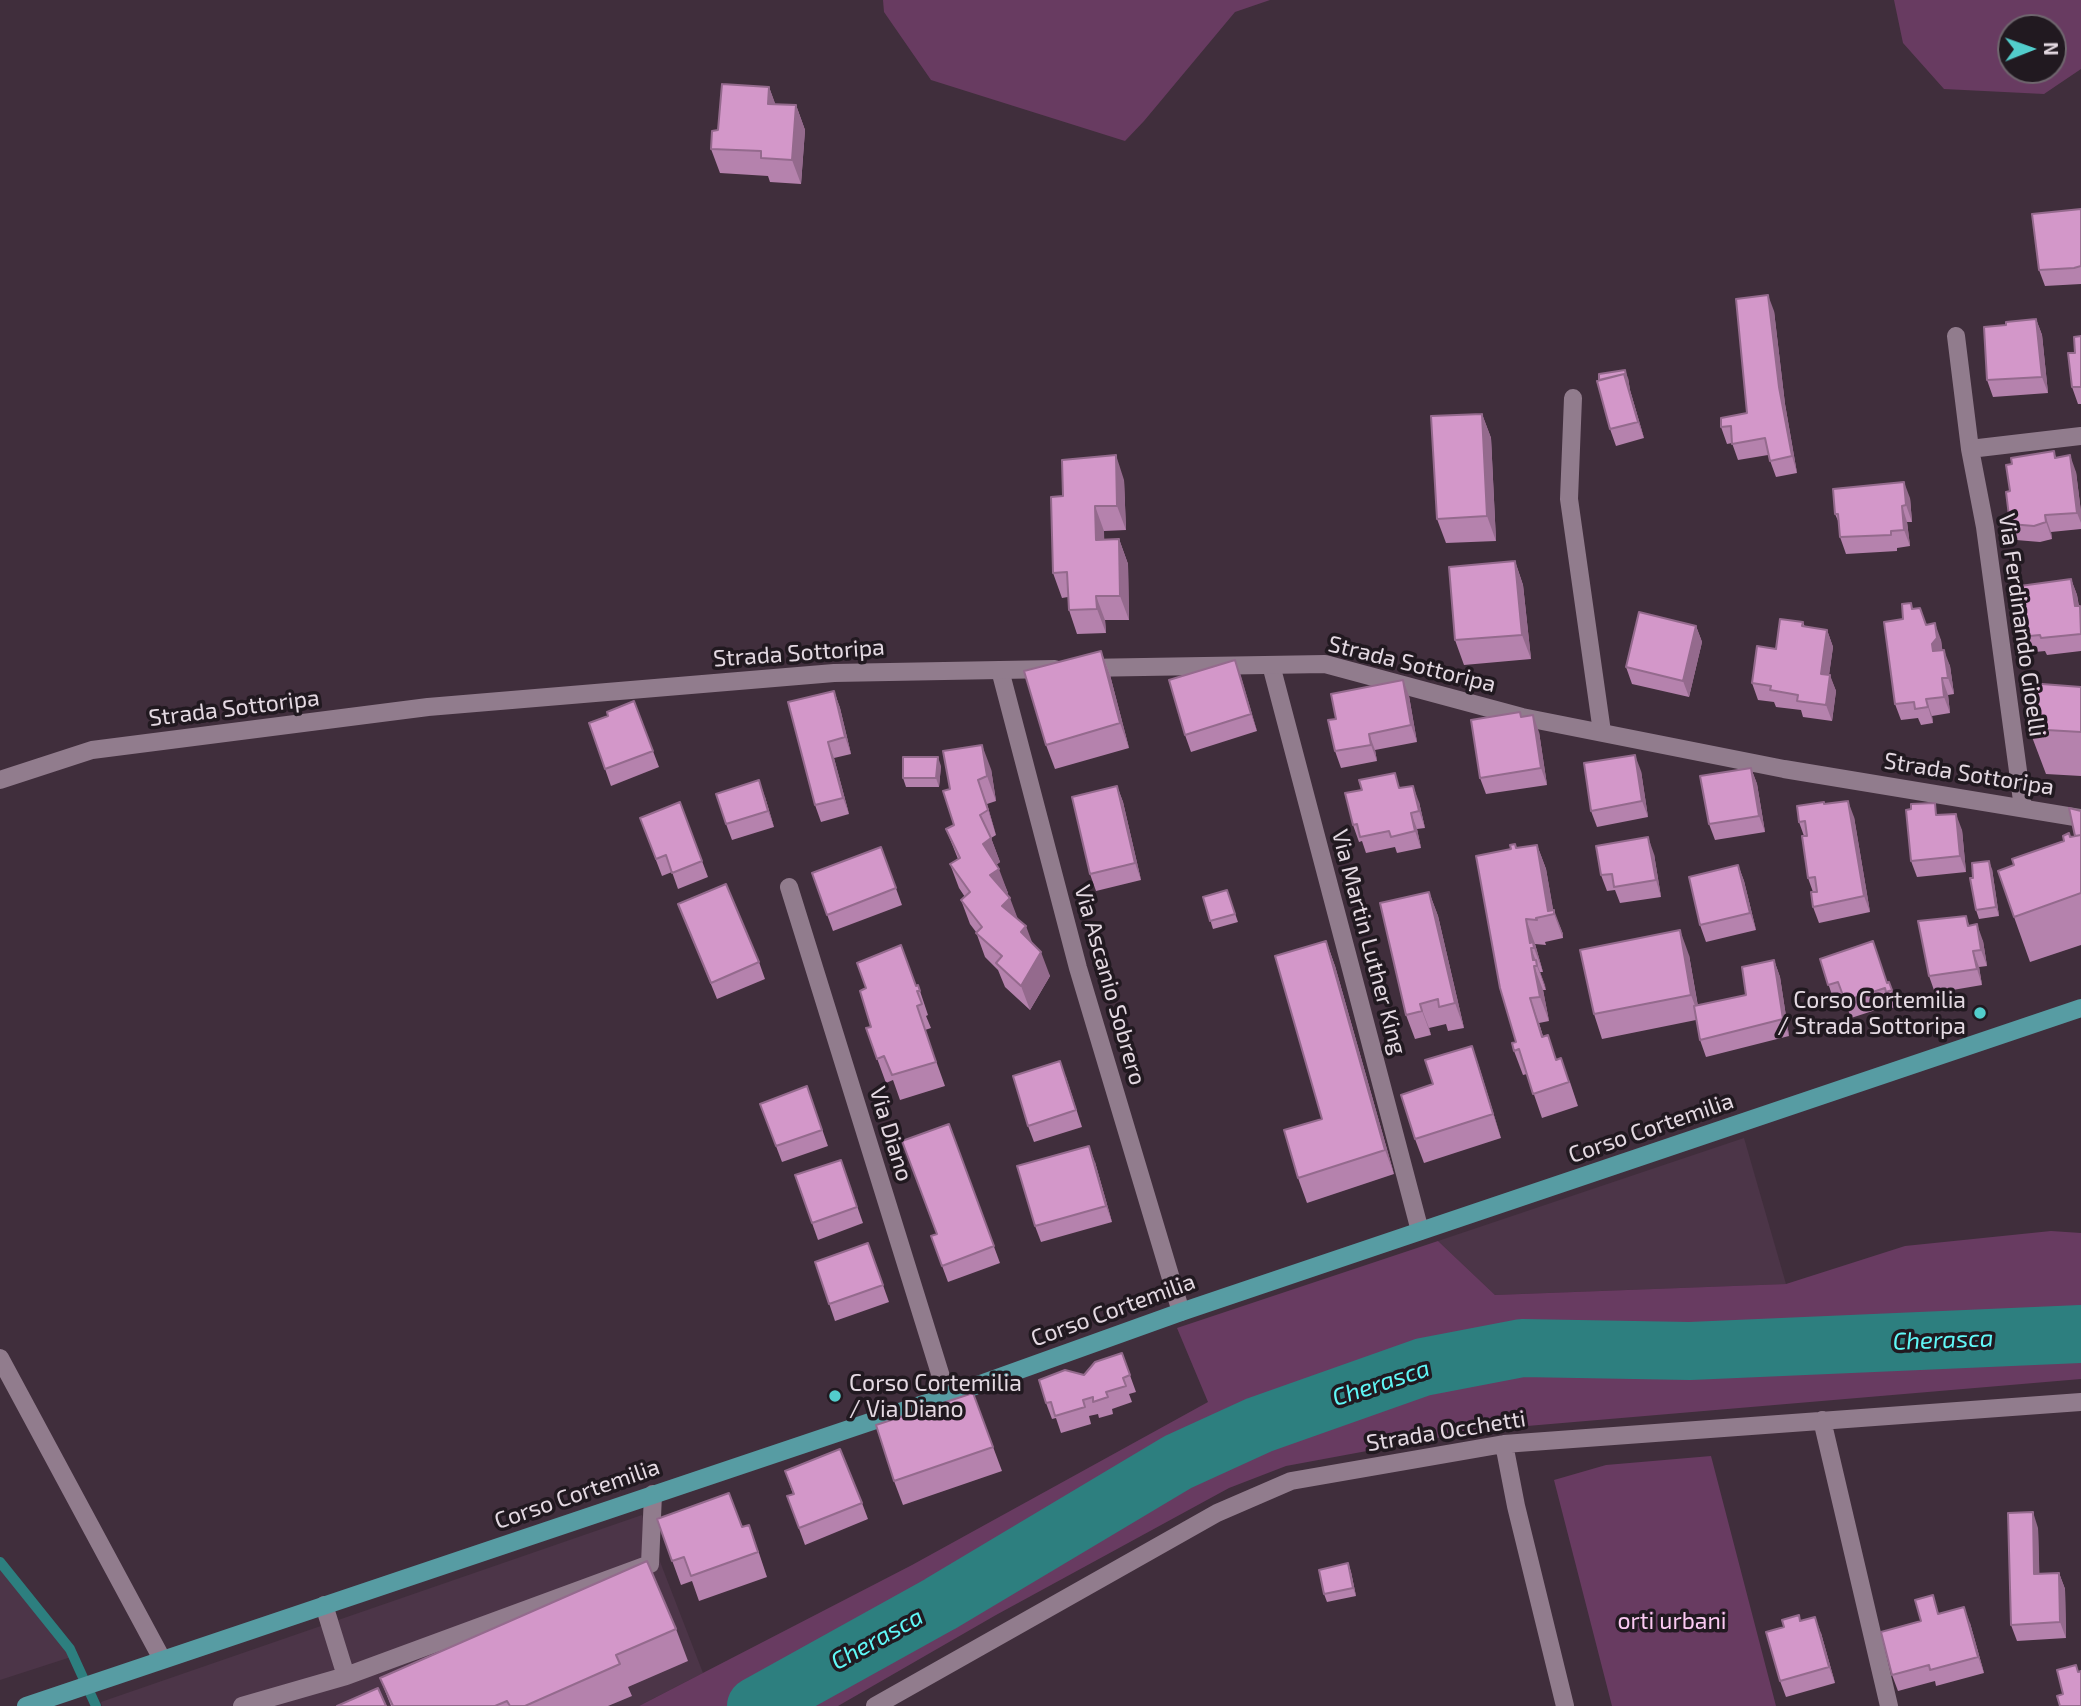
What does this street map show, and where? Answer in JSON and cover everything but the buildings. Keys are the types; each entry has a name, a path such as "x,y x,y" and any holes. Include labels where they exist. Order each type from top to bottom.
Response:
{"main road":[{"name":"Corso Cortemilia","path":"26,1706 162,1658 947,1396 1181,1312 2081,1008"}],"street":[{"name":"Via Ferdinando Gioelli","path":"1956,336 2023,808"},
{"path":"1573,398 1569,499 1602,732"},
{"path":"1970,449 2081,436"},
{"name":"Strada Sottoripa","path":"0,780 92,750 428,708 834,673 1325,664 1522,717 1784,769 2081,818"},
{"name":"Via Martin Luther King","path":"1271,665 1420,1231"},
{"name":"Via Ascanio Sobrero","path":"1000,670 1078,968 1181,1312"},
{"name":"Via Diano","path":"789,887 947,1396"},
{"path":"0,1358 162,1658"},
{"name":"Strada Occhetti","path":"875,1706 1217,1513 1291,1481 1504,1444 2081,1402"},
{"path":"1822,1420 1889,1706"},
{"path":"1504,1444 1516,1506 1564,1706"},
{"path":"242,1706 346,1676 650,1564 653,1494"},
{"path":"324,1605 346,1676"}],"shaded area":[{"path":"1744,1138 1786,1284 1495,1295 1438,1241"},
{"path":"642,1515 703,1673 639,1706 102,1706 101,1702"},
{"path":"0,1564 71,1657 0,1680"}],"green space":[{"path":"883,0 1270,0 1235,12 1125,141 931,80 884,12"},
{"path":"1894,0 2081,0 2081,69 2067,78 2067,14 1997,14 1997,84 2059,84 2044,94 1944,89 1903,43"},
{"path":"2051,1231 2081,1233 2081,1379 1480,1430 1286,1466 1229,1488 996,1615 838,1706 639,1706 912,1565 1208,1402 1177,1328 1438,1241 1495,1295 1786,1284 1905,1246"},
{"name":"orti urbani","path":"1711,1456 1776,1706 1612,1706 1554,1480 1606,1465"}],"waterway":[{"name":"Cherasca","path":"756,1706 940,1604 1178,1462 1259,1425 1423,1367 1522,1348 1690,1351 2081,1334"},
{"path":"0,1562 70,1649 96,1706"}],"place":[{"name":"Corso Cortemilia / Strada Sottoripa","path":"1980,1013"},
{"name":"Corso Cortemilia / Via Diano","path":"835,1396"}]}
